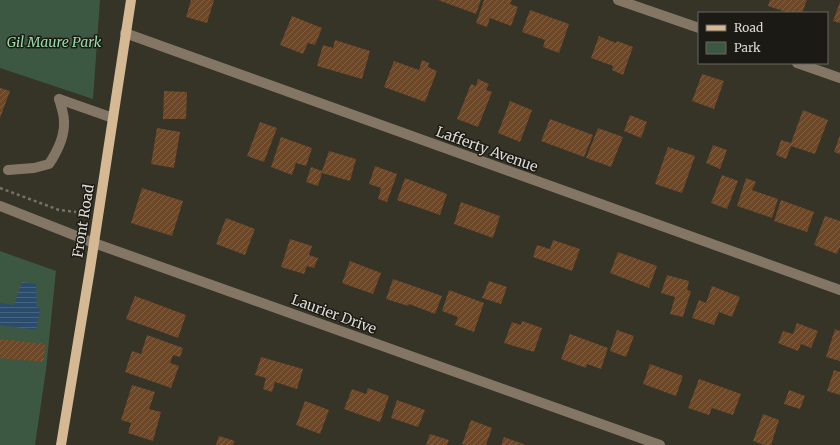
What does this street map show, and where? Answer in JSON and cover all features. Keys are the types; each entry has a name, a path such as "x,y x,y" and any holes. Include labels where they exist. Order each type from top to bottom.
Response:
{"main road":[{"name":"Front Road","path":"61,445 94,244 131,0"}],"street":[{"path":"618,0 698,28"},
{"name":"Lafferty Avenue","path":"126,33 840,290"},
{"path":"800,64 840,78"},
{"path":"8,170 34,168 49,164 57,152 63,136 64,121 59,99 113,118"},
{"name":"Laurier Drive","path":"0,206 94,244 660,445"}],"path":[{"path":"0,188 59,210 76,212"}],"green space":[{"name":"Gil Maure Park","path":"0,0 100,0 93,99 0,68"},
{"path":"0,251 56,271 46,370 35,445 0,445"}],"water":[{"path":"22,282 36,284 37,308 40,309 36,330 0,325 0,303 14,305"}],"building":[{"path":"191,0 214,0 207,23 186,17"},
{"path":"438,0 481,0 476,14"},
{"path":"484,0 512,0 510,4 518,7 511,26 490,18 487,27 476,23"},
{"path":"770,0 807,0 802,12 786,12 768,6"},
{"path":"840,2 840,23 833,21"},
{"path":"530,10 569,24 559,53 543,47 545,40 522,32"},
{"path":"292,16 322,28 315,45 308,43 303,54 280,45"},
{"path":"599,36 616,43 617,41 633,47 623,75 612,70 613,66 591,58"},
{"path":"335,40 370,51 362,79 317,66 323,45 333,48"},
{"path":"422,60 429,63 428,67 437,71 425,102 384,87 394,61 419,70"},
{"path":"702,74 724,81 714,109 692,101"},
{"path":"478,79 489,84 486,90 492,92 478,127 457,119 471,84 476,86"},
{"path":"0,88 10,91 0,118"},
{"path":"164,91 187,92 186,119 163,119"},
{"path":"510,101 532,110 520,142 498,133"},
{"path":"803,110 828,120 815,154 791,146 786,159 776,155 781,140 791,143"},
{"path":"630,115 647,122 641,138 624,131"},
{"path":"550,119 593,135 584,157 541,141"},
{"path":"260,122 277,128 264,162 247,156"},
{"path":"157,128 180,132 174,168 151,164"},
{"path":"598,128 623,137 611,167 586,158"},
{"path":"840,135 840,154 834,152"},
{"path":"281,137 312,148 306,166 296,163 292,175 271,167"},
{"path":"713,145 727,150 720,169 706,163"},
{"path":"668,147 695,156 682,193 655,184"},
{"path":"329,151 356,159 350,181 322,173 318,186 306,182 311,167 322,171"},
{"path":"375,166 397,174 387,202 378,199 381,188 369,184"},
{"path":"722,175 738,181 727,209 711,203"},
{"path":"405,178 447,194 440,215 397,200"},
{"path":"746,178 756,182 752,190 778,199 772,218 737,206"},
{"path":"142,188 183,201 172,236 131,223"},
{"path":"781,200 814,212 807,232 774,221"},
{"path":"461,202 500,216 493,238 454,224"},
{"path":"825,216 840,221 840,247 837,254 814,245"},
{"path":"226,218 255,229 245,255 216,244"},
{"path":"290,239 312,246 309,255 318,258 314,268 307,266 304,274 281,267"},
{"path":"553,240 580,249 572,271 533,257 537,245 550,249"},
{"path":"618,252 657,266 649,288 610,273"},
{"path":"350,261 381,273 373,294 342,283"},
{"path":"667,275 689,281 687,290 691,291 683,317 670,314 675,297 661,293"},
{"path":"393,279 442,296 435,314 409,304 408,306 386,299"},
{"path":"489,281 507,287 501,304 482,298"},
{"path":"712,286 740,297 732,317 719,312 714,325 692,318 699,300 706,303"},
{"path":"449,290 484,303 474,332 455,325 458,317 442,311"},
{"path":"135,296 186,315 178,338 126,319"},
{"path":"522,321 542,328 534,352 504,343 512,322 521,325"},
{"path":"797,323 818,331 811,348 801,344 798,351 778,343 783,331 793,334"},
{"path":"835,329 840,331 840,361 826,357"},
{"path":"617,330 634,336 626,357 610,351"},
{"path":"570,334 608,348 601,369 587,364 586,368 561,359"},
{"path":"147,335 183,348 180,357 173,355 170,363 179,366 171,388 125,372 132,351 141,354"},
{"path":"0,339 45,344 44,362 0,358"},
{"path":"261,357 303,369 297,389 275,382 272,392 263,389 266,378 255,375"},
{"path":"650,364 683,376 676,396 643,384"},
{"path":"834,370 840,372 840,395 827,391"},
{"path":"699,379 741,394 733,415 712,408 709,415 688,408"},
{"path":"132,385 155,392 149,409 161,412 153,441 128,433 131,423 121,420"},
{"path":"368,388 389,396 380,422 344,409 352,389 366,394"},
{"path":"789,390 805,396 800,409 784,404"},
{"path":"397,400 425,410 418,427 391,418"},
{"path":"305,401 329,410 320,434 296,425"},
{"path":"763,414 779,420 771,445 764,445 753,441"},
{"path":"471,420 492,428 486,445 462,444"},
{"path":"430,434 449,440 447,445 426,445"},
{"path":"219,436 235,441 233,445 216,445"},
{"path":"504,437 526,445 501,445"}]}
